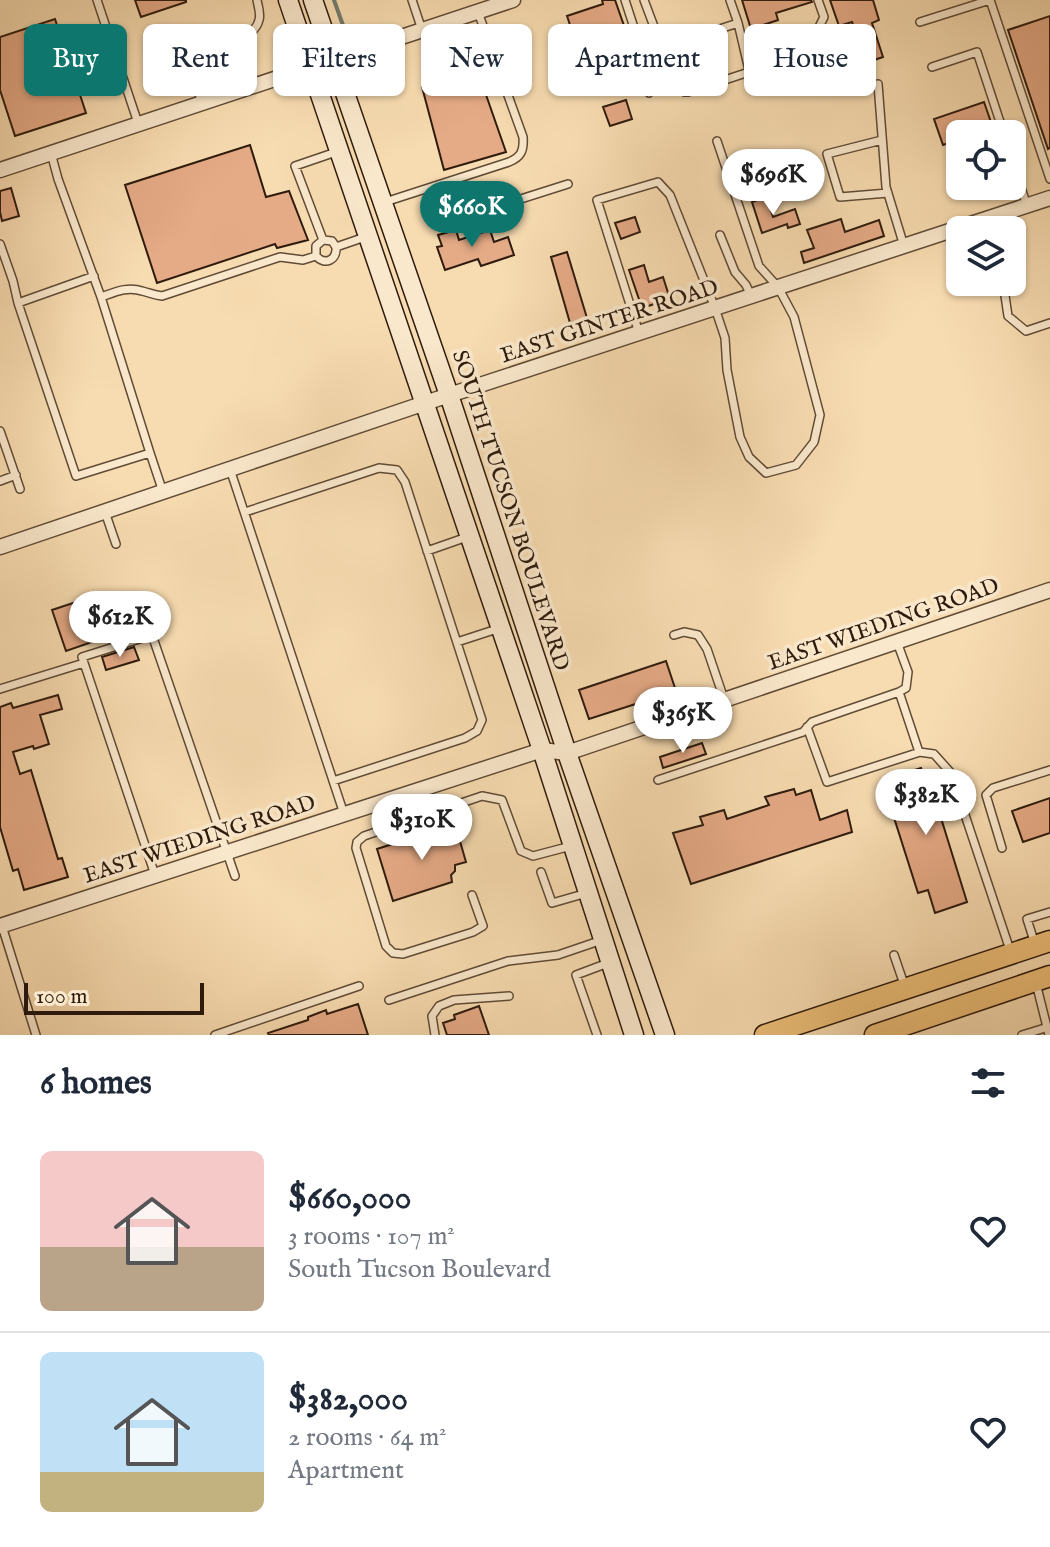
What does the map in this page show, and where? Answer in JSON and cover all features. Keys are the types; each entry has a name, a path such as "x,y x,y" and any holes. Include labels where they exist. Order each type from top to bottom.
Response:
{"main road":[{"name":"SOUTH TUCSON BOULEVARD","path":"288,0 296,24"},
{"name":"SOUTH TUCSON BOULEVARD","path":"313,0 322,24"},
{"name":"SOUTH TUCSON BOULEVARD","path":"321,96 501,627 634,1035"},
{"name":"SOUTH TUCSON BOULEVARD","path":"347,96 665,1035"},
{"path":"765,1035 1031,948 1043,978 875,1035"}],"street":[{"path":"441,24 513,0"},
{"path":"0,170 273,80"},
{"name":"EAST GINTER ROAD","path":"1006,216 1050,198"},
{"name":"EAST GINTER ROAD","path":"0,547 449,395 904,246 946,235"},
{"name":"EAST WIEDING ROAD","path":"0,924 542,750 567,753 1050,590"}],"lane":[{"path":"97,0 138,123"},
{"path":"202,103 190,57 247,34 256,27 259,21 257,0"},
{"path":"412,0 421,27"},
{"path":"625,0 633,24"},
{"path":"644,0 653,24"},
{"path":"728,79 749,70 730,0"},
{"path":"818,0 824,17 820,24"},
{"path":"920,22 990,0 1050,179"},
{"path":"383,203 509,162 522,153 523,137 478,12"},
{"path":"728,26 738,23"},
{"path":"932,67 977,52 999,120"},
{"path":"878,84 888,193 904,246"},
{"path":"882,140 827,154 840,197 888,193"},
{"path":"639,333 597,200 658,182 670,195 725,338 727,370 740,437 749,457 766,473 796,465 814,442 820,415 794,317 778,287 759,266 717,141"},
{"path":"323,240 295,166 339,151"},
{"path":"51,153 163,492"},
{"path":"455,220 568,184"},
{"path":"1024,200 1027,206"},
{"path":"720,235 735,272 751,296"},
{"path":"336,247 368,236"},
{"path":"323,240 332,241 336,247 332,260 321,260 316,256 316,246 323,240"},
{"path":"0,244 76,476 150,453"},
{"path":"101,297 124,289 162,296 280,257 303,260 316,256"},
{"path":"0,278 11,275"},
{"path":"18,303 94,276"},
{"path":"1005,296 1008,316 1026,331 1050,323"},
{"path":"0,431 20,489"},
{"path":"245,512 379,468 397,470 405,482 482,720 477,731 465,738 333,781"},
{"path":"230,469 344,814"},
{"path":"0,481 16,475"},
{"path":"105,512 116,544"},
{"path":"427,551 470,536"},
{"path":"145,627 152,635 235,876"},
{"path":"457,642 501,627"},
{"path":"674,635 684,632 698,635 707,649 724,700"},
{"path":"152,635 82,657 155,875"},
{"path":"658,780 803,732 812,722 906,688 908,672 897,642"},
{"path":"0,689 84,663"},
{"path":"899,692 920,752"},
{"path":"807,727 827,782 920,752 934,754 951,773 1031,948"},
{"path":"1002,848 986,795 993,788 1050,770"},
{"path":"472,895 483,926 403,954 393,953 386,946 356,848 357,842 364,836 482,796 502,800 521,851 533,856 573,845"},
{"path":"541,872 552,903 588,892"},
{"path":"1031,948 1027,919 1050,912"},
{"path":"0,924 36,1035"},
{"path":"389,1000 508,961 558,955 603,939"},
{"path":"894,955 905,989"},
{"path":"597,1035 576,975 611,962"},
{"path":"1022,1035 1047,1032 1043,978"},
{"path":"215,1035 359,986"},
{"path":"435,1035 432,1016 439,1006 454,1000 509,996"}],"building":[{"path":"135,0 186,0 186,2 141,17"},
{"path":"602,0 615,0 623,24 570,24 567,16 603,4"},
{"path":"742,0 812,2 776,13 778,20 749,24"},
{"path":"830,0 873,0 879,20 872,24 838,24"},
{"path":"1050,16 1050,148 1048,149 1008,30"},
{"path":"55,19 57,24 40,24"},
{"path":"24,29 24,96 80,96 86,113 15,136 0,90 0,37"},
{"path":"876,35 883,57 876,59"},
{"path":"424,96 486,96 506,152 444,170"},
{"path":"626,100 632,119 610,126 603,107"},
{"path":"984,102 990,120 946,120 946,144 943,145 934,119"},
{"path":"250,145 266,197 289,191 308,240 277,248 275,244 157,283 125,185"},
{"path":"11,188 19,216 2,221 0,191"},
{"path":"766,197 773,217 795,209 800,224 788,228 787,224 762,233 752,202"},
{"path":"635,217 640,232 621,239 615,223"},
{"path":"841,219 845,232 879,220 884,236 804,263 801,252 814,248 807,230"},
{"path":"456,230 459,240 490,230 494,242 508,237 514,255 481,266 478,259 445,270 437,247 442,246 438,235"},
{"path":"567,252 587,318 570,323 551,257"},
{"path":"644,265 649,282 663,277 670,299 642,308 629,270"},
{"path":"112,597 122,631 66,651 52,610 82,600 83,606"},
{"path":"134,647 139,660 106,670 102,657"},
{"path":"666,661 676,691 589,719 579,690"},
{"path":"58,695 62,709 40,715 49,744 13,752 20,774 31,770 58,859 62,858 68,877 24,890 18,869 13,871 0,827 0,707 11,703 13,708"},
{"path":"702,743 706,754 663,768 660,757"},
{"path":"921,768 929,794 948,788 956,813 941,818 967,902 935,913 928,890 918,893 882,780"},
{"path":"794,789 796,795 811,790 820,820 847,810 852,832 691,884 673,833 703,825 700,817 724,810 727,819 769,805 765,797"},
{"path":"1050,798 1050,833 1023,842 1012,811"},
{"path":"455,824 466,862 455,865 452,882 393,901 377,849"},
{"path":"358,1004 368,1035 268,1033 308,1020 308,1017 326,1010 327,1014"},
{"path":"479,1006 489,1035 447,1035 443,1023 455,1019 454,1015"}],"waterway":[{"path":"334,0 343,24"}]}
